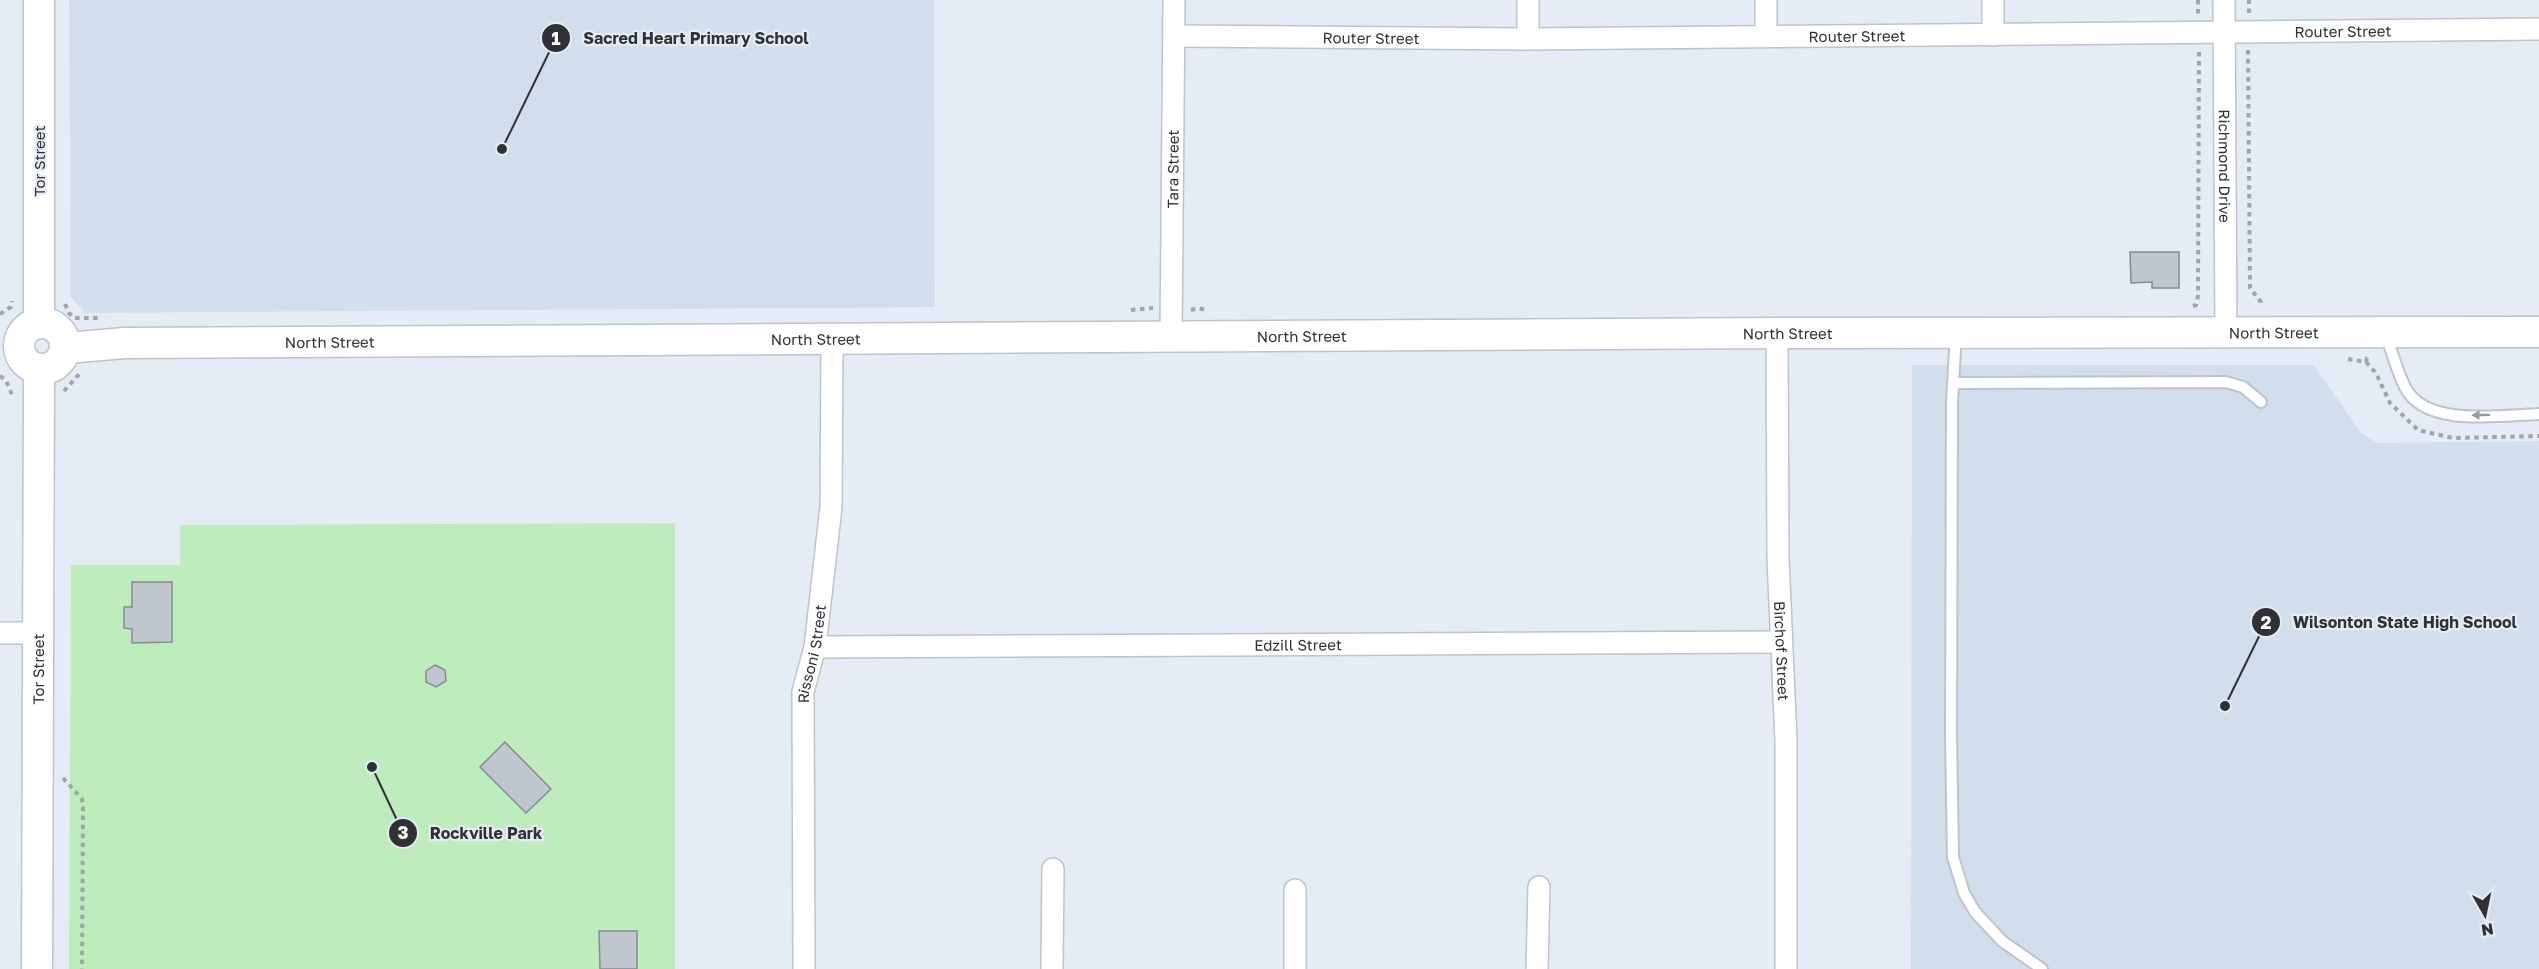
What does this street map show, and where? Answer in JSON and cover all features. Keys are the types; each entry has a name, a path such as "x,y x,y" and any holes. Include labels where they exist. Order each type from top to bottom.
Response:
{"street":[{"name":"Tor Street","path":"39,0 39,323"},
{"name":"Tara Street","path":"1171,337 1174,0"},
{"path":"1528,0 1528,39"},
{"path":"1766,0 1766,36"},
{"path":"1993,0 1993,35"},
{"name":"Richmond Drive","path":"2224,0 2226,333"},
{"name":"Router Street","path":"1175,36 1528,39 2539,29"},
{"path":"39,323 55,327 61,333 75,359 59,363 50,369 39,370 30,367 9,347 21,334 39,323"},
{"name":"North Street","path":"75,359 125,343 1777,333 2539,332"},
{"name":"Birchof Street","path":"1777,333 1780,642 1786,741 1786,969"},
{"name":"Rissoni Street","path":"804,969 803,692 815,647 831,507 832,339"},
{"name":"Tor Street","path":"37,969 39,370"},
{"path":"0,633 38,633"},
{"name":"Edzill Street","path":"815,647 1780,642"},
{"path":"1052,969 1053,869"},
{"path":"1538,969 1539,886"},
{"path":"1294,969 1295,890"}],"lane":[{"path":"1956,333 1953,383 1951,736 1953,857 1964,894 1975,912 2002,941 2042,969"},
{"path":"2385,333 2405,389 2427,410 2450,415 2539,414"},
{"path":"1953,383 2226,382 2242,387 2261,402"}],"path":[{"path":"2196,305 2198,296 2198,0"},
{"path":"2249,0 2250,288 2261,302 2262,307"},
{"path":"62,392 75,359"},
{"path":"61,772 67,785 82,799 82,969"}],"shaded area":[{"path":"69,0 934,0 935,307 85,313 71,297"},
{"path":"1912,365 2314,365 2360,432 2377,443 2539,441 2539,969 1911,969"}],"green space":[{"path":"675,523 675,969 69,969 71,565 180,565 180,525"}],"building":[{"path":"2130,252 2179,252 2179,288 2152,288 2152,282 2131,283"},
{"path":"132,582 172,582 172,642 132,643 132,629 124,628 124,607 132,607"},
{"path":"435,665 445,670 446,681 436,687 426,682 426,671"},
{"path":"505,742 551,789 526,813 480,767"},
{"path":"599,931 637,931 637,969 600,969"}],"place":[{"name":"Sacred Heart Primary School","path":"502,149"},
{"name":"Wilsonton State High School","path":"2225,706"},
{"name":"Rockville Park","path":"372,767"}]}
